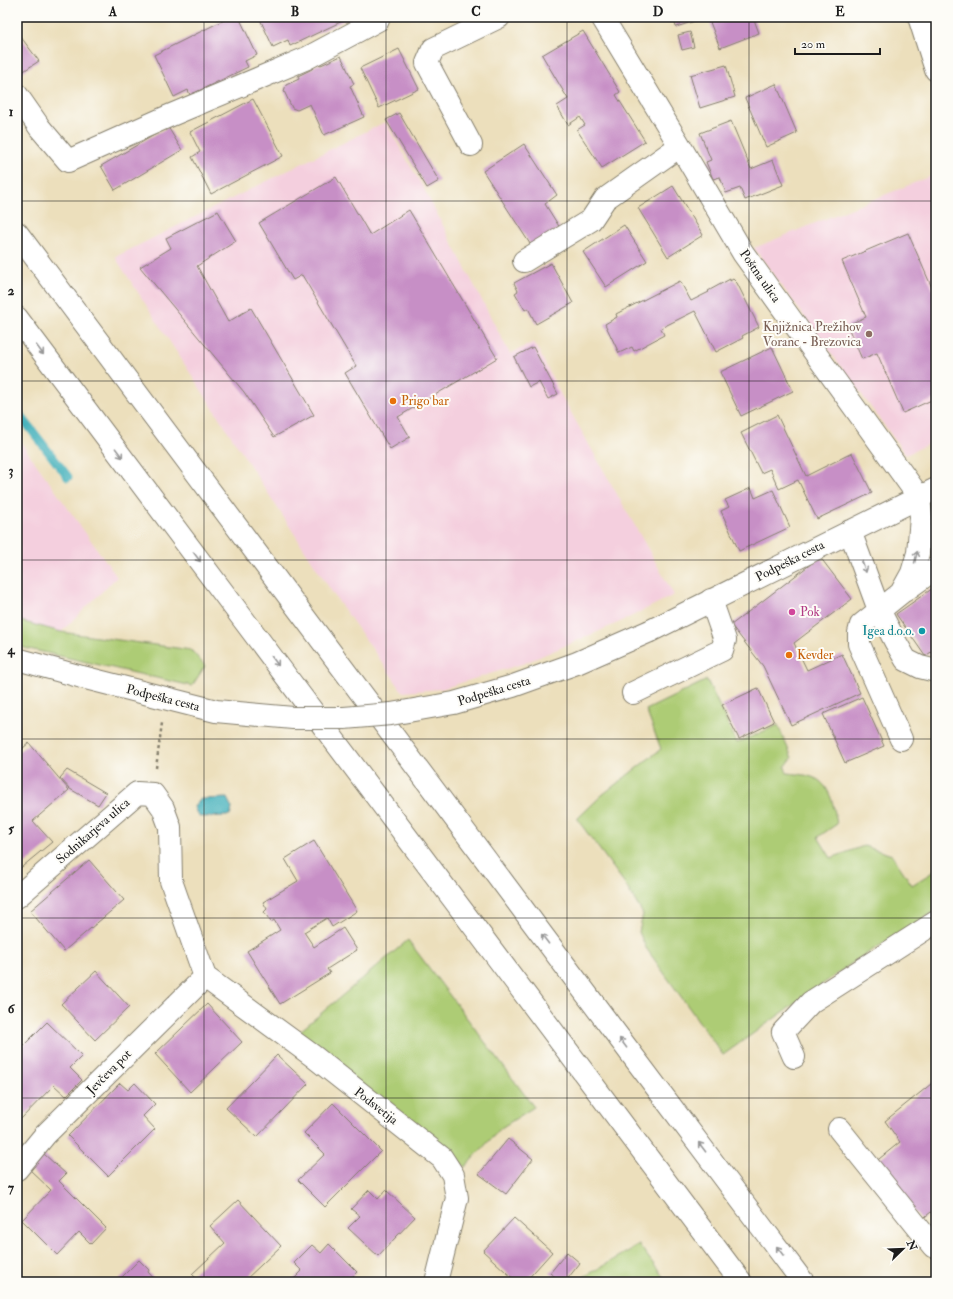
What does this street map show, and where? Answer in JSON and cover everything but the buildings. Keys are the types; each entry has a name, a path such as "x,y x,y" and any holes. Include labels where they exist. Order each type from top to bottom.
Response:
{"main road":[{"path":"471,146 426,63 433,49 498,17"},
{"name":"Poštna ulica","path":"602,17 743,253 928,493"},
{"path":"919,17 936,70"},
{"path":"17,94 40,128 68,161 169,116 307,58 378,20"},
{"path":"524,261 591,220 605,199 680,146"},
{"path":"17,233 803,1282"},
{"path":"17,318 741,1282"},
{"path":"901,593 912,573 918,553 921,517 928,493"},
{"name":"Podpeška cesta","path":"17,659 216,711 293,718 344,718 391,714 454,703 513,686 577,663 650,631 928,493"},
{"path":"850,531 879,610 906,660 920,667 936,671"},
{"path":"901,739 859,644 859,633 861,625 901,593 936,568"},
{"path":"633,693 722,650 725,640 711,600"},
{"name":"Sodnikarjeva ulica","path":"17,897 136,793 153,794"},
{"path":"153,794 163,808 170,827 171,881 192,945 205,977"},
{"path":"794,1056 783,1032 812,1002 936,922"},
{"name":"Jevčeva pot","path":"17,1169 45,1135 205,977"},
{"name":"Podsvetija","path":"205,977 313,1056 442,1158 453,1175 457,1198 436,1282"},
{"path":"839,1129 933,1246 936,1245"}],"path":[{"path":"153,794 165,698"}],"shaded area":[{"path":"385,122 424,189 510,354 534,342 561,395 674,595 620,622 525,663 441,689 403,692 334,595 115,257"},
{"path":"936,174 936,440 906,455 754,248"},
{"path":"17,437 117,577 61,632 17,620"}],"green space":[{"path":"17,620 61,632 191,650 205,666 192,686 25,648 17,645"},
{"path":"707,680 737,743 778,725 792,758 785,767 787,773 812,777 824,785 833,804 837,824 818,837 831,858 864,846 892,855 912,885 936,870 936,911 855,961 723,1055 646,948 639,932 643,914 623,881 577,819 602,795 661,749 646,710"},
{"path":"408,940 534,1107 501,1128 465,1167 396,1111 305,1042 299,1032"},
{"path":"639,1245 667,1282 575,1282"}],"water":[{"path":"227,798 232,808 231,814 227,816 201,817 197,814 194,807 201,799"}],"waterway":[{"path":"17,411 68,477"}],"place":[{"name":"Knjižnica Prežihov Voranc - Brezovica","path":"869,334"},
{"name":"Prigo bar","path":"393,401"},
{"name":"Pok","path":"792,612"},
{"name":"Igea d.o.o.","path":"922,631"},
{"name":"Kevder","path":"789,655"}]}
